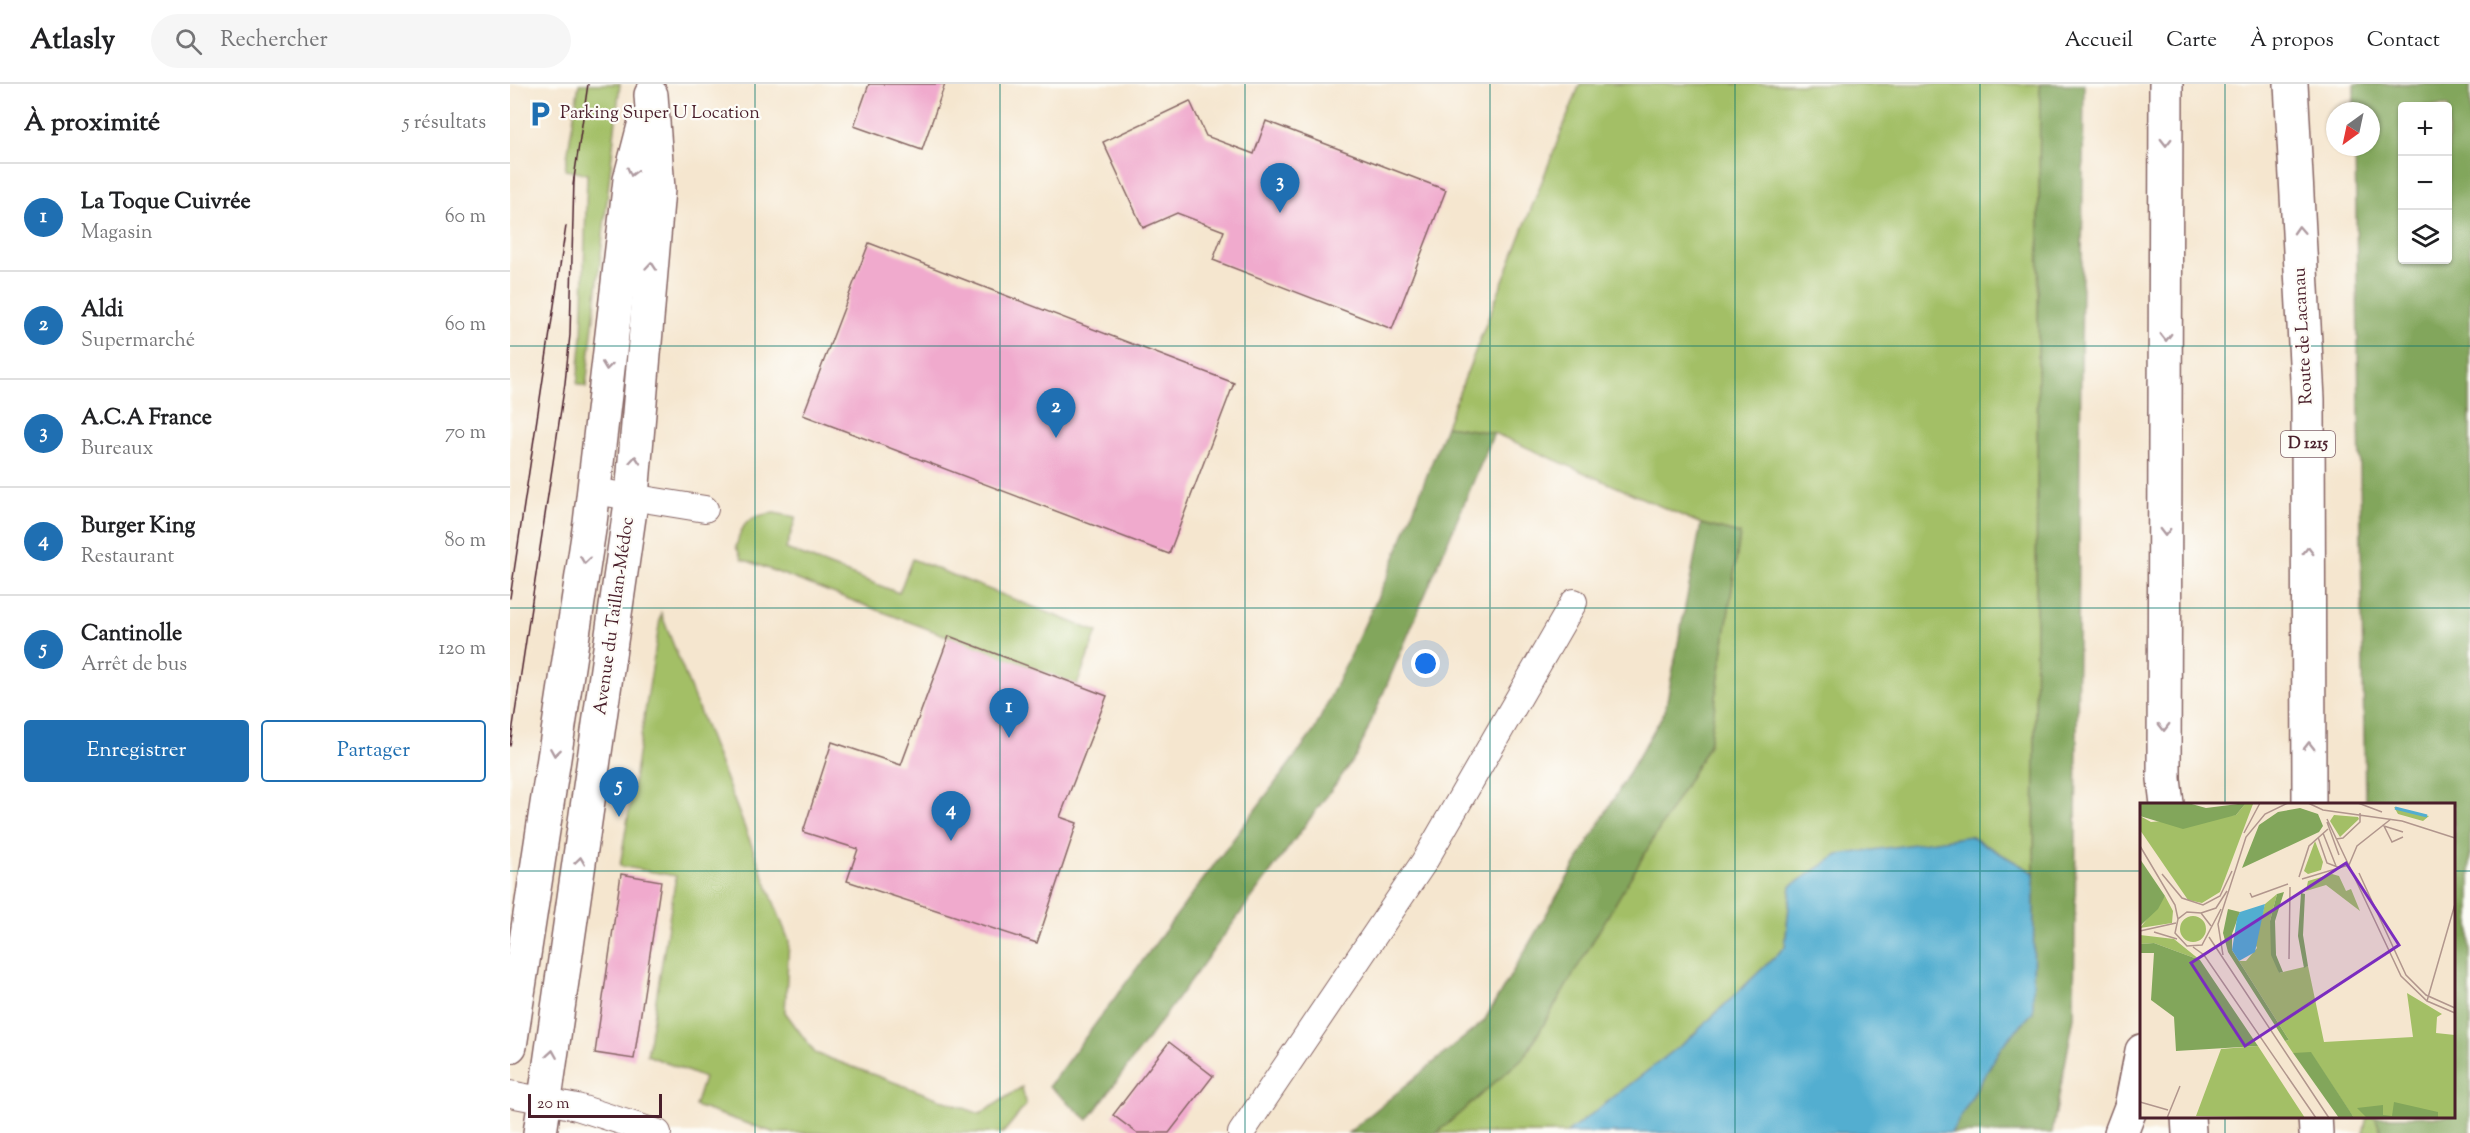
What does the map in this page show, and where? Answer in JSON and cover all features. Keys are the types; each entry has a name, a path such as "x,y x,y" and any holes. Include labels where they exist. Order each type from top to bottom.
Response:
{"street":[{"path":"2164,796 2166,84"},
{"name":"Route de Lacanau","path":"2291,84 2308,399 2309,803"},
{"name":"Avenue du Taillan-Médoc","path":"510,1046 594,491 630,180 652,90"},
{"name":"Avenue du Taillan-Médoc","path":"540,1133 632,496 658,189 652,90"},
{"path":"2121,1133 2130,1107 2140,1060"},
{"path":"2188,1118 2189,1133"},
{"path":"2314,1118 2316,1133"}],"lane":[{"path":"594,491 705,509"},
{"path":"1241,1133 1424,862 1574,602"},
{"path":"510,1094 545,1100 595,1122 658,1133"}],"green space":[{"path":"579,84 620,84 586,387 577,384 582,336 587,174 565,170"},
{"path":"1580,84 2040,84 2034,873 1970,836 1791,886 1785,947 1690,1038 1567,1133 1437,1133 1525,1055 1709,745 1740,534 1701,524 1494,433 1446,426"},
{"path":"2040,84 2084,84 2074,1017 2052,1133 1951,1133 2001,1047 2033,1012"},
{"path":"2354,84 2470,84 2470,1133 2382,1133 2375,1118 2455,1118 2455,803 2365,803 2355,156 2380,156 2380,102 2354,102"},
{"path":"1446,426 1494,433 1357,755 1088,1120 1049,1086 1314,731 1389,573"},
{"path":"774,513 796,517 786,549 899,593 912,559 1097,632 1077,685 742,559 736,547 744,526 752,518"},
{"path":"1701,524 1740,534 1709,745 1525,1056 1437,1133 1348,1133 1484,1021 1665,711"},
{"path":"661,613 789,941 785,1012 815,1053 980,1114 1022,1087 1026,1105 1003,1133 775,1133 695,1106 704,1078 647,1055 676,876 620,866"},
{"path":"2367,1118 2375,1118 2382,1133 2363,1133"}],"water":[{"path":"1970,836 2034,873 2033,1012 2001,1047 1951,1133 1567,1133 1690,1038 1785,947 1791,886 1838,855"}],"building":[{"path":"869,84 945,84 922,150 854,126"},
{"path":"1190,101 1206,136 1254,154 1266,121 1446,190 1392,329 1213,260 1224,231 1177,213 1143,228 1103,142"},
{"path":"869,243 1234,383 1169,554 803,415"},
{"path":"949,636 1107,696 1060,817 1077,823 1037,943 847,881 858,849 803,832 832,742 901,765"},
{"path":"621,874 661,881 634,1059 595,1053"},
{"path":"1169,1042 1213,1076 1169,1133 1137,1133 1113,1115"}],"tram line":[{"path":"573,185 588,84"},
{"path":"510,746 565,383 570,335 574,178"},
{"path":"510,598 566,226"}],"place":[{"name":"Parking Super U Location","path":"540,114"},
{"name":"A.C.A France","path":"1280,213"},
{"name":"Aldi","path":"1056,438"},
{"name":"La Toque Cuivrée","path":"1009,738"},
{"name":"Cantinolle","path":"619,817"},
{"name":"Burger King","path":"951,841"}]}
